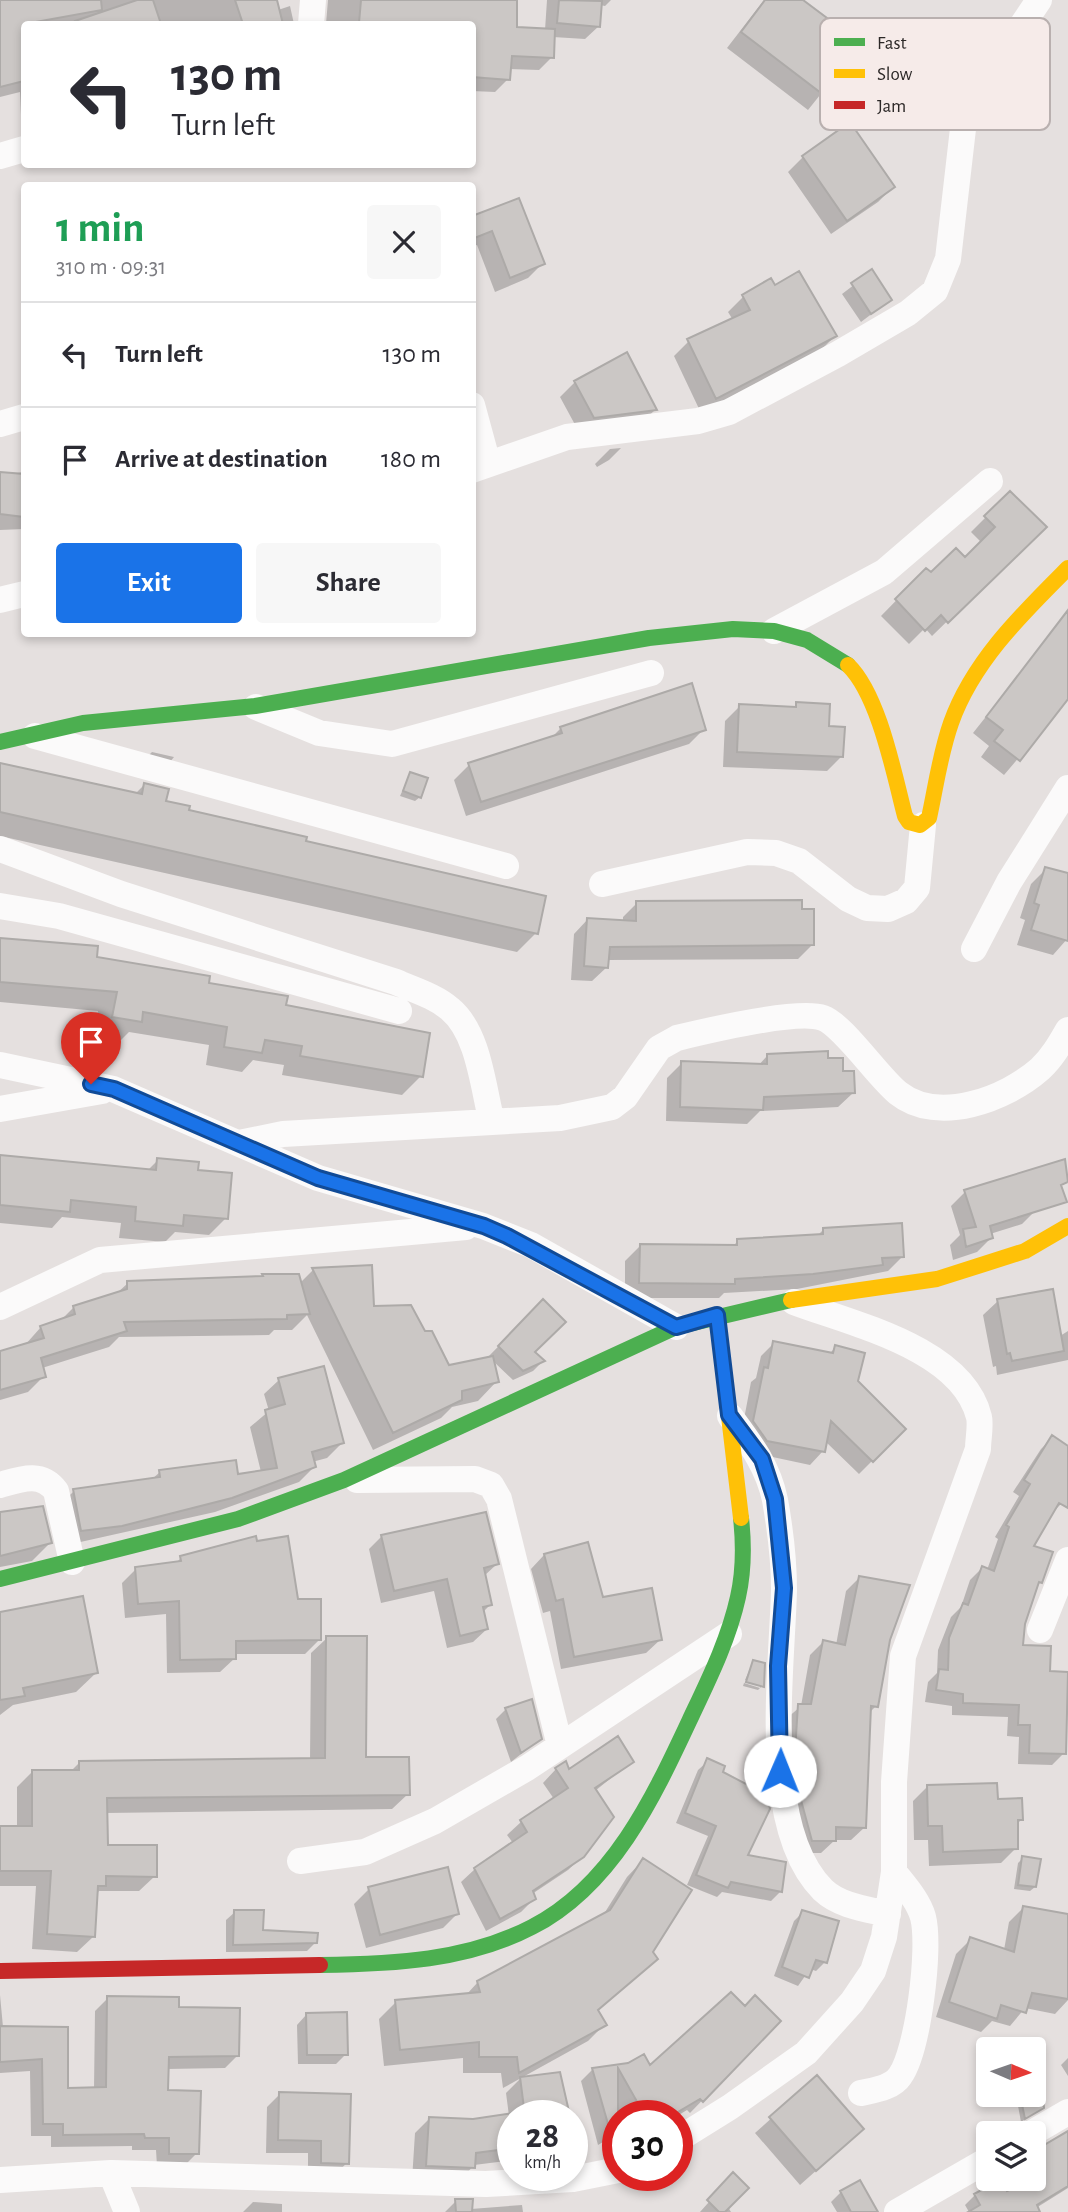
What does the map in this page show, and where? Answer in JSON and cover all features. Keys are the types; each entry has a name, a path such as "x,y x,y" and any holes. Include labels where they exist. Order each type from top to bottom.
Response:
{"street":[{"path":"311,21 313,0"},
{"path":"1027,18 1039,0"},
{"path":"476,436 480,467 567,437 698,421 729,412 908,313 935,291 948,259 963,130"},
{"path":"0,156 21,150"},
{"path":"0,424 21,418"},
{"path":"774,631 884,572 990,481"},
{"path":"603,884 747,852 763,851 799,861 860,905 888,909 906,901 917,888 923,825 929,818 957,709 977,674 1016,620 1068,568"},
{"path":"0,600 21,595"},
{"path":"0,742 83,723 255,706 649,638 733,629 774,631 807,640 850,666 872,704 905,816 916,825 923,825"},
{"path":"255,706 319,733 392,744 651,673"},
{"path":"26,734 506,866"},
{"path":"974,949 1009,882 1068,788"},
{"path":"0,849 121,894 396,982 437,1000 451,1009 468,1035 492,1122"},
{"path":"0,906 59,916 399,1011"},
{"path":"239,1143 283,1134 560,1118 601,1111 625,1097 659,1048 677,1038 805,1015 830,1021 891,1086 911,1101 923,1105 961,1105 989,1100 1028,1079 1043,1067 1068,1030"},
{"path":"0,1065 114,1089 318,1178 484,1226 530,1245 676,1327"},
{"path":"0,1110 114,1089"},
{"path":"0,1307 100,1260 484,1226"},
{"path":"0,1579 238,1519 344,1480 512,1400 676,1327 788,1300 937,1279 986,1266 1025,1251 1068,1226"},
{"path":"693,2130 806,2053 852,2003 869,1978 884,1937 894,1872 894,1782 902,1656 978,1449 980,1419 971,1397 955,1374 928,1355 788,1300"},
{"path":"0,1971 413,1962 499,1942 534,1927 557,1912 601,1872 647,1809 730,1633 744,1575 744,1547 717,1315"},
{"path":"729,1415 762,1459 775,1499 784,1588 778,1666 780,1771 796,1847 804,1864 824,1891 846,1904 888,1914"},
{"path":"0,1485 33,1477 52,1485 56,1491 72,1562"},
{"path":"344,1480 475,1479 491,1485 499,1499 560,1746"},
{"path":"1040,1630 1068,1560"},
{"path":"300,1861 365,1852 415,1831 560,1746 730,1633"},
{"path":"861,2093 884,2088 899,2079 911,2045 924,1981 927,1958 924,1920 913,1896 894,1872"},
{"path":"1046,2125 1068,2112"},
{"path":"897,2212 976,2166"},
{"path":"110,2173 127,2212"},
{"path":"0,2180 110,2173 486,2183 573,2179 602,2173"}],"building":[{"path":"0,0 101,0 102,10 41,21 21,21 21,82 0,87"},
{"path":"137,0 153,0 160,21 75,21"},
{"path":"235,0 277,0 282,21 242,21"},
{"path":"361,0 517,0 517,27 555,29 554,58 512,56 510,80 476,77 476,21 359,21"},
{"path":"559,0 602,1 600,27 557,23"},
{"path":"765,0 803,0 827,18 820,18 820,92 741,32"},
{"path":"839,130 856,130 895,187 847,221 802,156"},
{"path":"519,198 545,264 510,278 492,231 476,237 476,214"},
{"path":"872,269 892,300 871,314 851,283"},
{"path":"799,271 837,336 716,399 687,339 750,310 742,295 771,278 775,285"},
{"path":"627,352 657,410 594,418 574,381"},
{"path":"0,472 21,474 21,517 0,514"},
{"path":"1010,491 1047,527 948,623 941,615 925,631 895,599 926,568 931,572 956,548 965,557 995,527 984,516"},
{"path":"1068,610 1068,699 1020,761 994,741 1003,730 986,717"},
{"path":"692,683 706,730 481,802 468,763 562,733 560,727"},
{"path":"796,702 830,704 829,726 845,727 843,757 737,752 739,704 796,707"},
{"path":"0,763 142,794 144,783 169,789 166,801 190,806 189,810 307,837 306,841 546,896 538,934 0,812"},
{"path":"410,772 428,778 421,798 403,791"},
{"path":"1045,867 1068,873 1068,941 1031,930 1039,905 1034,903"},
{"path":"802,900 802,909 814,909 814,945 610,947 608,968 584,966 587,918 636,921 636,901"},
{"path":"0,938 98,946 97,957 210,976 209,983 288,996 286,1005 430,1033 423,1077 300,1056 302,1046 265,1040 262,1053 224,1047 227,1027 143,1012 142,1022 112,1017 117,992 0,982"},
{"path":"828,1051 828,1058 843,1058 843,1071 854,1071 855,1093 764,1097 763,1110 680,1107 681,1061 767,1064 767,1054"},
{"path":"0,1155 156,1170 157,1158 199,1162 198,1170 232,1173 228,1219 184,1215 183,1226 135,1221 136,1207 71,1200 70,1212 0,1205"},
{"path":"1065,1159 1068,1182 1061,1185 1067,1202 990,1226 993,1238 966,1247 963,1229 976,1227 964,1190"},
{"path":"902,1223 904,1257 882,1258 883,1265 813,1274 735,1279 735,1284 639,1283 640,1244 737,1245 737,1239 823,1234 823,1228"},
{"path":"372,1265 374,1306 411,1305 425,1331 432,1331 449,1365 493,1356 499,1382 462,1391 462,1400 393,1433 312,1268"},
{"path":"262,1274 299,1274 310,1314 287,1315 287,1319 124,1322 127,1331 41,1358 46,1377 0,1390 0,1351 44,1338 40,1326 75,1314 73,1306 127,1289 127,1281 263,1276"},
{"path":"1053,1289 1064,1351 1012,1361 1010,1353 1007,1354 997,1299"},
{"path":"543,1299 566,1322 535,1352 545,1361 523,1371 498,1346"},
{"path":"773,1341 833,1353 835,1345 865,1353 858,1381 906,1429 873,1462 831,1421 825,1452 767,1441 753,1421 764,1367 768,1368"},
{"path":"324,1366 344,1443 312,1452 316,1467 232,1498 122,1526 81,1531 73,1489 160,1477 159,1470 236,1460 238,1474 277,1468 265,1410 285,1404 278,1378"},
{"path":"1052,1435 1068,1446 1068,1508 1059,1503 1034,1546 1053,1552 1042,1583 1039,1582 1025,1624 1023,1645 1051,1646 1050,1671 1068,1672 1066,1754 1029,1753 1030,1725 1018,1725 1019,1705 963,1703 963,1694 936,1690 939,1669 948,1670 949,1638 963,1603 968,1605 982,1566 994,1571 1009,1527 1006,1525 1030,1484 1024,1480"},
{"path":"43,1506 52,1543 0,1556 0,1512"},
{"path":"486,1512 499,1564 484,1568 492,1605 483,1607 488,1629 460,1636 447,1579 394,1591 381,1535"},
{"path":"256,1536 257,1541 288,1536 298,1599 321,1599 321,1640 236,1641 236,1659 180,1660 179,1601 138,1604 135,1567 181,1561 180,1556"},
{"path":"588,1542 603,1597 652,1588 662,1640 574,1657 563,1599 556,1601 544,1554"},
{"path":"859,1576 910,1585 890,1640 878,1707 871,1706 866,1828 836,1827 836,1841 812,1841 798,1789 799,1753 796,1758 795,1752 798,1704 811,1704 823,1640 845,1645"},
{"path":"83,1596 98,1673 23,1688 25,1696 0,1700 0,1612"},
{"path":"326,1636 367,1636 366,1757 409,1757 410,1795 107,1798 108,1845 157,1845 157,1877 106,1876 106,1886 98,1886 95,1937 47,1934 51,1871 0,1871 0,1826 32,1826 32,1770 79,1770 79,1761 325,1758"},
{"path":"753,1660 765,1663 764,1687 746,1682"},
{"path":"532,1699 542,1739 521,1753 505,1708"},
{"path":"618,1736 634,1762 595,1788 614,1817 584,1857 533,1891 536,1899 500,1919 474,1868 527,1832 520,1820 568,1788 555,1768 566,1761 569,1769"},
{"path":"707,1758 725,1766 723,1772 767,1795 770,1809 748,1855 786,1862 782,1892 731,1882 728,1888 696,1875 716,1826 685,1813"},
{"path":"997,1783 998,1799 1022,1798 1023,1820 1018,1820 1018,1849 943,1852 942,1826 928,1826 927,1785"},
{"path":"1022,1856 1041,1859 1036,1887 1018,1885"},
{"path":"643,1858 692,1890 653,1952 658,1959 598,2010 607,2025 519,2073 517,2057 479,2057 479,2042 400,2050 395,2000 480,1992 477,1981 610,1910"},
{"path":"448,1867 459,1914 380,1935 368,1887"},
{"path":"1023,1906 1068,1914 1068,1999 1032,1993 1026,2013 1001,2005 997,2019 949,2002 970,1937 1014,1952"},
{"path":"234,1910 264,1910 263,1930 318,1933 317,1943 233,1945"},
{"path":"802,1910 839,1921 827,1963 816,1960 809,1978 782,1967"},
{"path":"731,1992 745,2006 755,1995 781,2021 703,2102 700,2099 693,2103 693,2100 636,2100 618,2068 618,2100 602,2100 602,2103 592,2068 628,2063 644,2054 650,2065"},
{"path":"107,1996 179,1997 179,2007 240,2008 239,2056 169,2057 168,2090 201,2091 199,2154 169,2154 169,2138 145,2138 144,2134 63,2135 63,2124 43,2124 42,2059 0,2062 0,2026 68,2027 68,2088 106,2087"},
{"path":"347,2012 348,2055 307,2055 306,2013"},
{"path":"560,2072 566,2100 523,2100 520,2077"},
{"path":"817,2075 864,2129 816,2171 769,2117"},
{"path":"279,2092 351,2094 349,2164 321,2163 321,2141 278,2140"},
{"path":"1022,2107 1044,2107 1044,2108 1025,2119"},
{"path":"497,2115 497,2150 476,2153 475,2168 426,2166 429,2117 473,2119"},
{"path":"1068,2131 1068,2186 1037,2205 1040,2212 968,2212 980,2205 974,2194 980,2191 1046,2191 1046,2144"},
{"path":"733,2172 749,2188 725,2212 719,2212 707,2200"},
{"path":"860,2180 878,2212 851,2212 840,2191"},
{"path":"455,2199 473,2199 472,2212 456,2212"}],"traffic: fast":[{"path":"0,742 83,723 255,706 649,638 733,629 774,631 807,640 848,665"},
{"path":"0,1579 238,1519 344,1480 676,1327 791,1300"},
{"path":"320,1965 402,1962 482,1947 532,1927 561,1909 586,1887 609,1862 647,1806 706,1686 730,1627 740,1587 743,1558 741,1518"}],"traffic: slow":[{"path":"848,665 859,678 877,715 905,816 909,822 920,825 929,818 947,735 960,700 972,679 1001,639 1068,568"},
{"path":"791,1300 937,1279 1025,1251 1068,1226"},
{"path":"717,1315 741,1518"}],"traffic: jam":[{"path":"0,1971 320,1965"}],"route":[{"path":"91,1084 114,1089 318,1178 484,1226 530,1245 676,1327 717,1315 729,1415 762,1459 775,1499 784,1588 778,1666 780,1771"}]}
